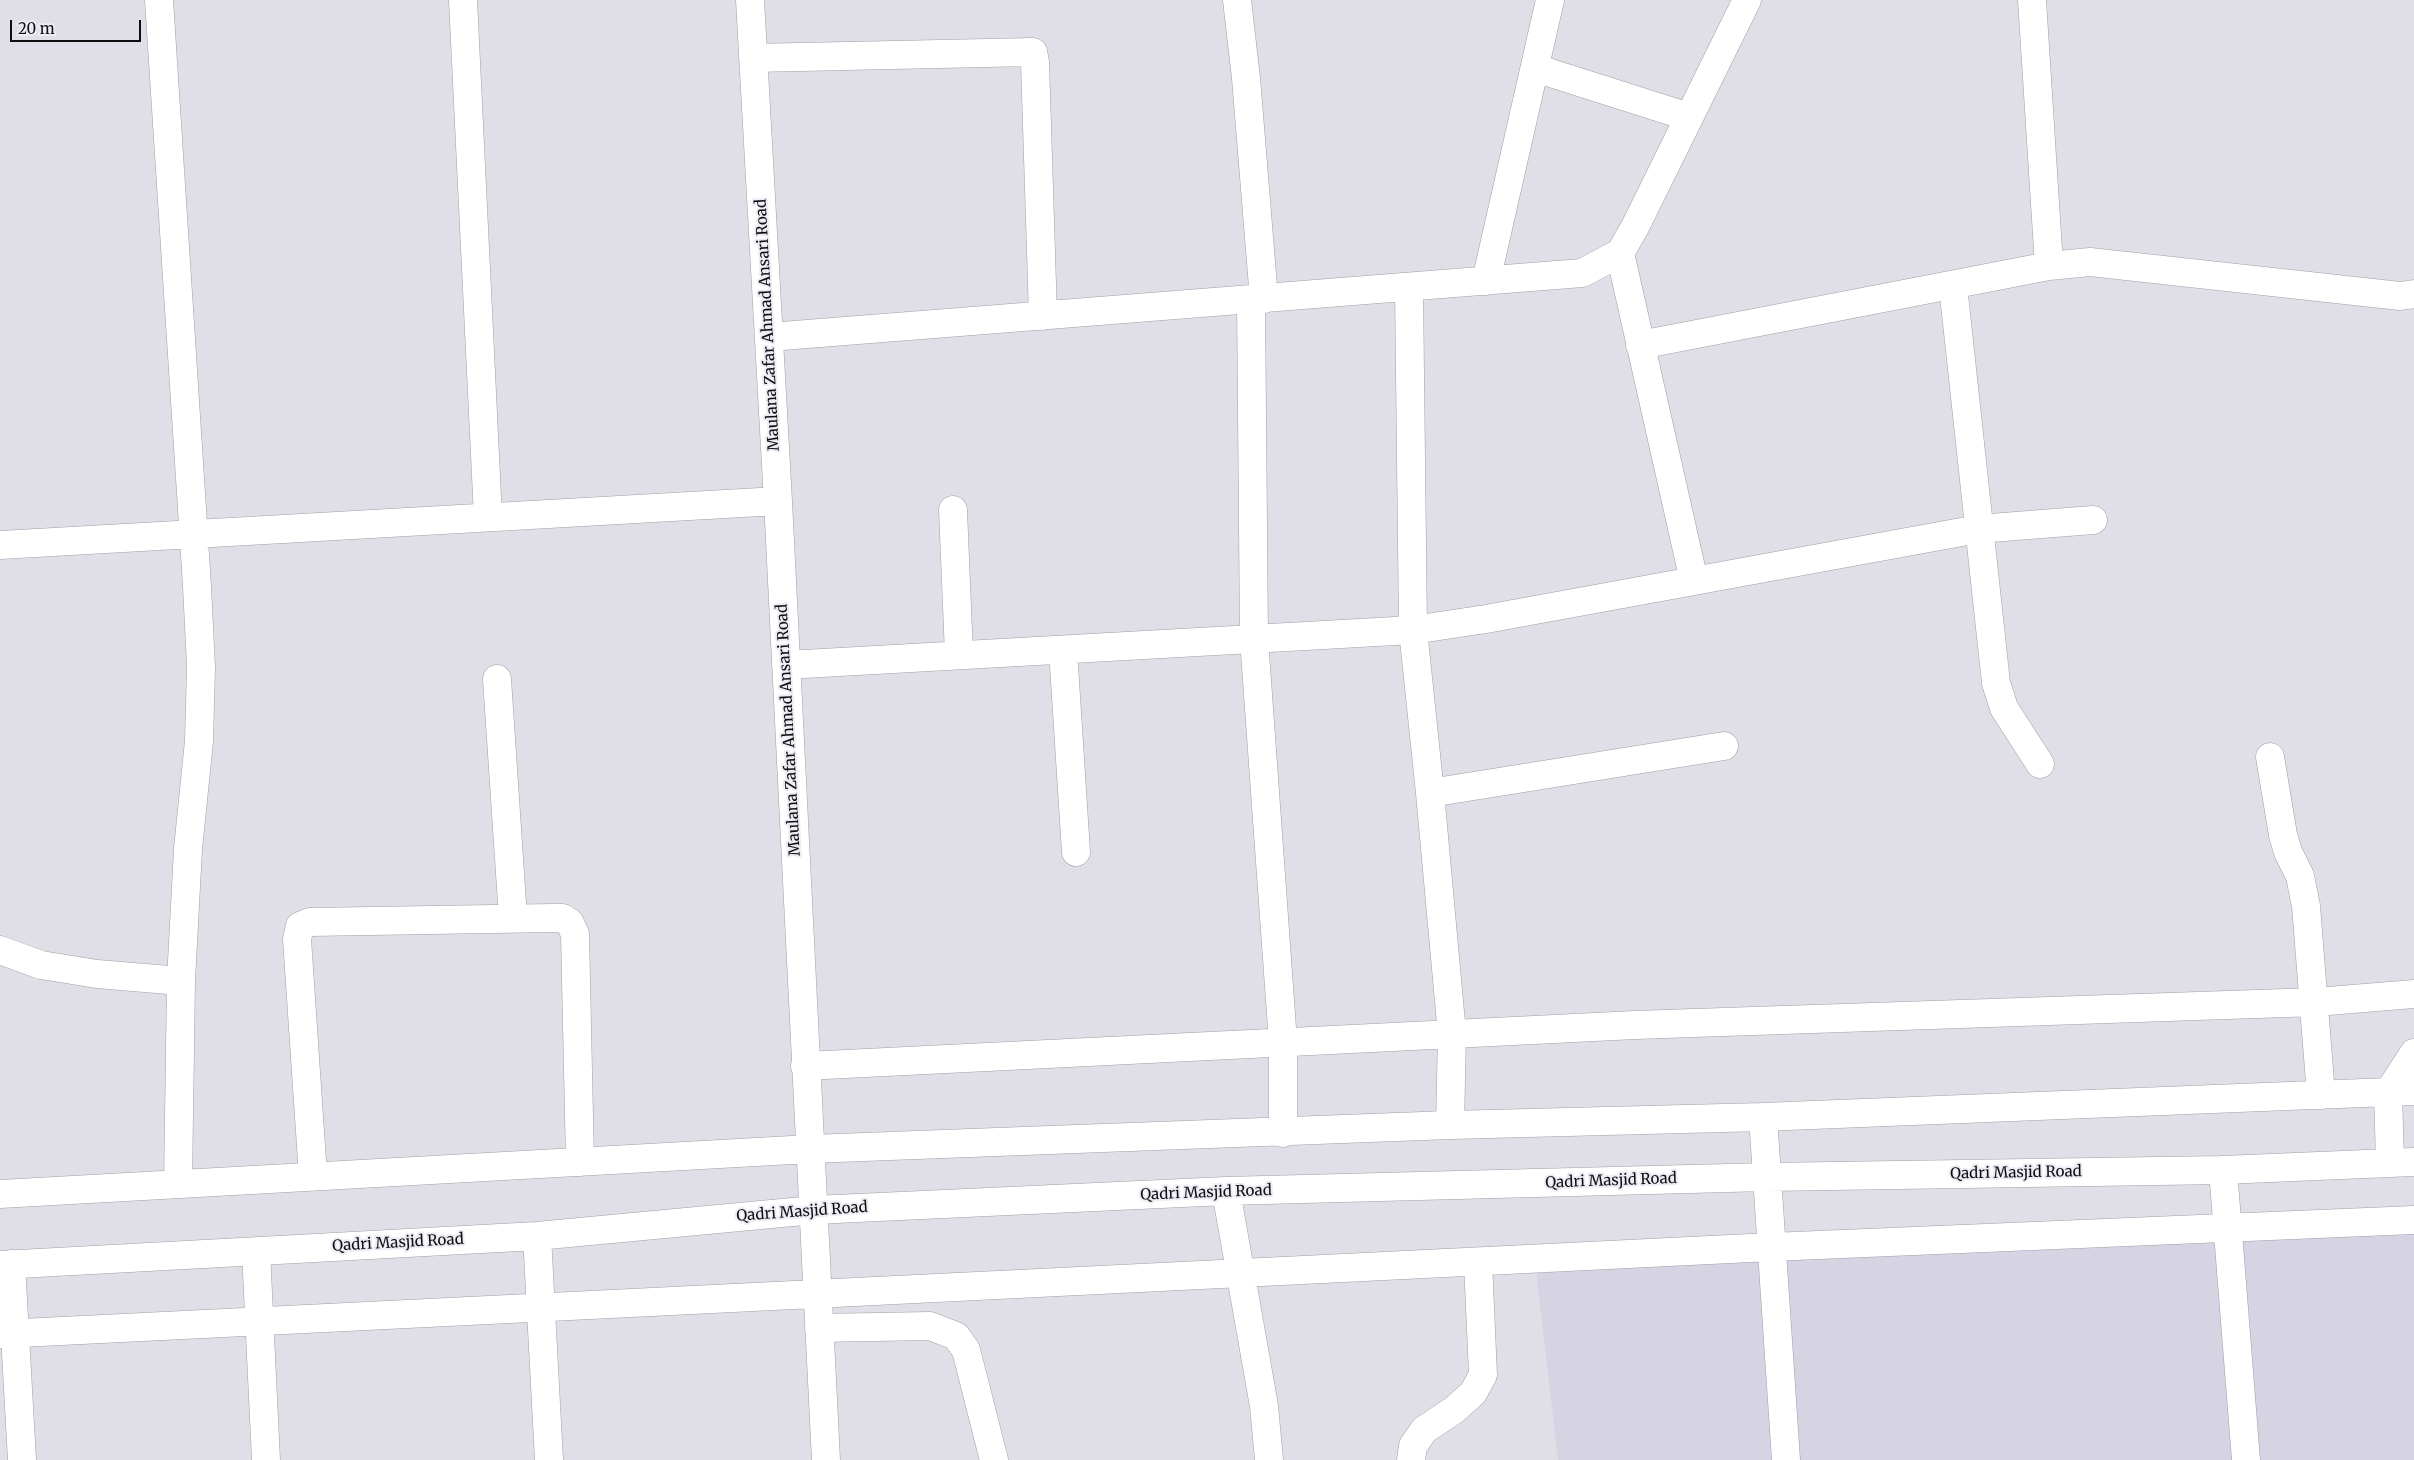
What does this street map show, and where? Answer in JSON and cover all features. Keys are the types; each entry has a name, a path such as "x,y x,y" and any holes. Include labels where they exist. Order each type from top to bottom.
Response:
{"street":[{"path":"159,0 194,533 200,667 198,741 188,848 181,982 178,1184"},
{"path":"463,0 488,517"},
{"name":"Maulana Zafar Ahmad Ansari Road","path":"750,0 778,501 826,1460"},
{"path":"1237,0 1247,87 1257,300 1254,639 1283,1042 1283,1132"},
{"path":"1486,281 1550,0"},
{"path":"769,337 1582,273 1620,253 1635,227 1747,0"},
{"path":"2032,0 2049,266"},
{"path":"753,58 1033,52 1035,62 1043,316"},
{"path":"1535,68 1689,117"},
{"path":"1620,253 1694,581"},
{"path":"1640,345 2049,266 2090,262 2400,296 2414,294"},
{"path":"1953,286 1996,683 2004,708 2040,764"},
{"path":"1409,288 1413,630 1452,1034 1450,1125"},
{"path":"0,545 778,501"},
{"path":"953,510 959,655"},
{"path":"786,666 1413,630 1486,619 1978,529 2093,520"},
{"path":"1063,650 1076,852"},
{"path":"497,679 513,918"},
{"path":"1430,793 1724,746"},
{"path":"2270,757 2283,835 2288,852 2300,876 2306,906 2316,1002 2322,1095"},
{"path":"313,1176 297,939 300,926 310,922 563,918 570,923 574,934 580,1162"},
{"path":"0,950 41,966 97,974 181,982"},
{"path":"805,1066 1635,1025 2316,1002 2414,994"},
{"path":"2402,1162 2401,1092 2414,1053"},
{"path":"0,1194 810,1148 1450,1125 1763,1117 2401,1092"},
{"path":"1763,1117 1786,1460"},
{"name":"Qadri Masjid Road","path":"6,1264 538,1236 814,1210 1226,1191 1767,1177 2223,1170 2402,1162"},
{"path":"2223,1170 2246,1460"},
{"path":"1226,1191 1239,1274 1264,1406 1269,1460"},
{"path":"8,1333 818,1295 1771,1247 2414,1220"},
{"path":"538,1236 549,1460"},
{"path":"256,1251 266,1460"},
{"path":"1411,1460 1413,1446 1424,1430 1473,1393 1483,1375 1478,1262"},
{"path":"6,1264 8,1333 22,1460"},
{"path":"819,1328 930,1326 956,1336 966,1350 994,1460"}],"shaded area":[{"path":"2414,1228 2414,1460 1558,1460 1534,1253"}]}
